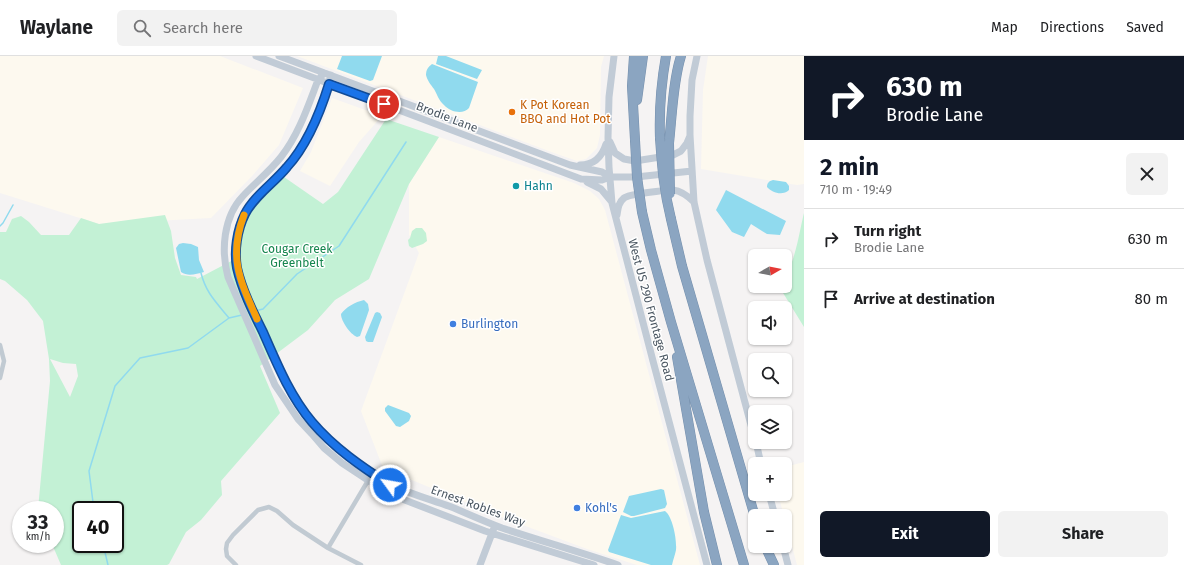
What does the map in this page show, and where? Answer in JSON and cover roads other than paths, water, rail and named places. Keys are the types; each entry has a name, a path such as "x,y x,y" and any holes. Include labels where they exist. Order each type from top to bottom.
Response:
{"highway":[{"path":"634,56 632,86 635,122"},
{"path":"643,56 634,140 642,212 671,322 744,565"},
{"path":"666,56 660,102 662,178 666,200 682,266 753,509"},
{"path":"671,219 669,143 678,64 681,56"},
{"path":"671,322 704,512 717,565"},
{"path":"765,553 767,565"},
{"path":"768,553 774,565"}],"main road":[{"name":"Brodie Lane","path":"256,56 581,179 602,180 610,177 692,171"},
{"name":"Brodie Lane","path":"279,56 570,165 602,172 610,177"},
{"name":"West US 290 Frontage Road","path":"614,56 609,97 608,138 612,203 707,565"},
{"path":"697,56 692,80 690,135 694,202 707,260 748,415"},
{"name":"Ernest Robles Way","path":"594,565 564,556 521,538 495,525 451,507 421,498 390,485 372,474 330,442 298,404 286,383 242,286 237,266 236,252 239,229 245,214 253,202 286,169 300,152 309,135 329,84 328,74 318,80 300,126 289,145 273,166 241,197 227,226 224,248 228,277 276,386 298,419 330,453 342,463 386,492 492,532 521,538 567,548 618,565"},
{"path":"428,121 434,120 464,129 468,127"},
{"path":"608,138 615,153 624,159 635,161 673,155 681,151 687,143 690,135"},
{"path":"570,165 584,165 593,163 604,151 608,138"},
{"path":"581,179 602,189 612,203"},
{"path":"616,220 618,206 624,198 632,195 672,190 681,192 694,202"},
{"path":"480,565 495,525"},
{"path":"564,556 567,548"},
{"path":"785,553 788,565"}],"street":[{"path":"0,345 4,361 0,378"},
{"path":"328,548 372,474"},
{"path":"236,565 227,556 227,542 258,510 269,507 277,511 293,525 328,548 362,565"}],"water":[{"path":"342,56 382,56 373,80 370,81 337,69"},
{"path":"438,56 446,56 482,70 477,79 436,64"},
{"path":"432,64 478,82 469,108 456,112 441,102 426,75 429,66"},
{"path":"773,180 786,182 789,186 789,190 784,193 772,191 767,186 768,182"},
{"path":"726,190 786,221 780,235 767,234 751,224 744,237 732,232 716,210"},
{"path":"183,243 198,247 199,260 204,272 189,275 181,272 176,248 179,244"},
{"path":"364,300 368,304 369,310 360,336 357,337 346,327 341,314 351,305"},
{"path":"375,313 380,313 382,317 373,342 368,342 366,341 365,337"},
{"path":"388,405 409,413 411,416 409,421 400,427 396,426 385,411 385,408"},
{"path":"661,489 664,490 667,504 665,508 634,516 623,512 629,496"},
{"path":"665,511 672,523 676,541 676,550 672,565 651,565 609,552 608,550 621,515 631,518"}],"waterway":[{"path":"255,311 263,309 297,274 339,246 406,142"},
{"path":"0,226 13,205"},
{"path":"201,273 209,292 229,318"},
{"path":"93,501 89,471 115,386 140,358 188,348 229,318 242,315"},
{"path":"105,553 108,565"}],"place":[{"name":"K Pot Korean BBQ and Hot Pot","path":"512,112"},
{"name":"Hahn","path":"516,186"},
{"name":"Burlington","path":"453,324"},
{"name":"Kohl's","path":"577,508"}],"park label":[{"name":"Cougar Creek Greenbelt","path":"297,256"}]}
